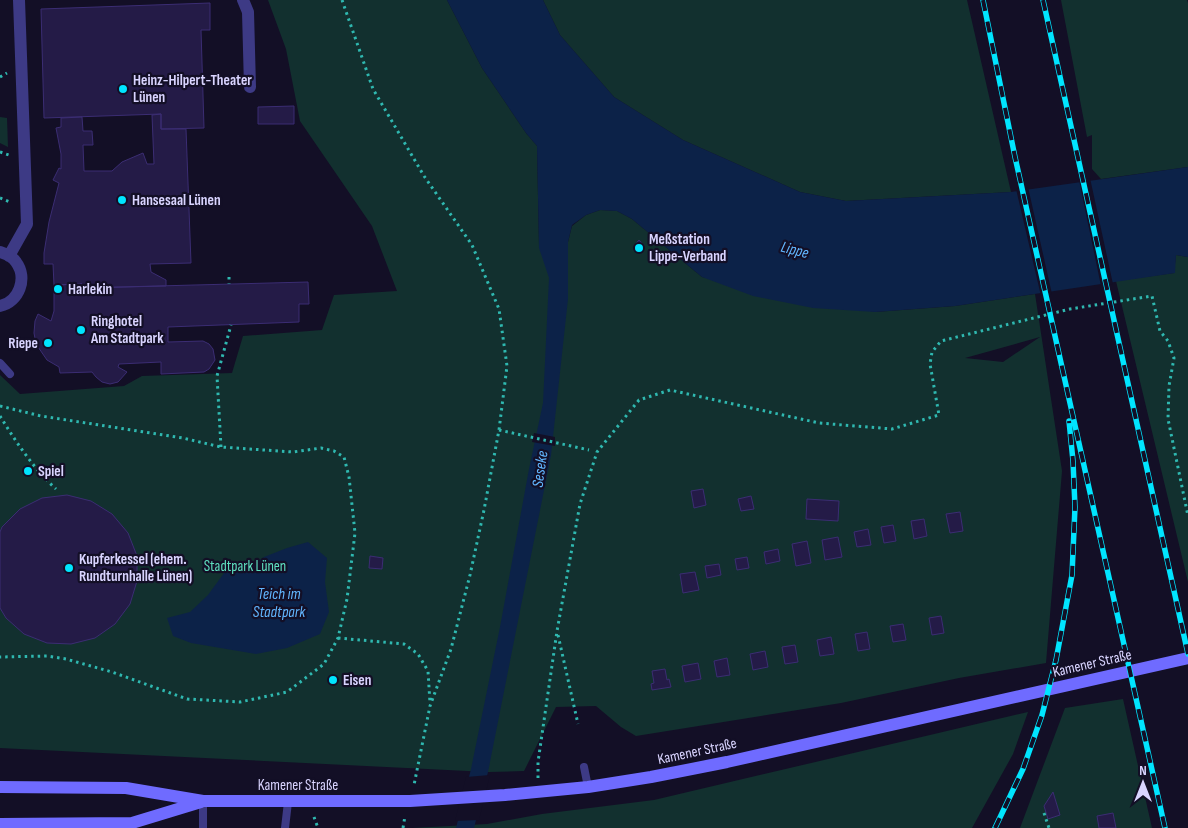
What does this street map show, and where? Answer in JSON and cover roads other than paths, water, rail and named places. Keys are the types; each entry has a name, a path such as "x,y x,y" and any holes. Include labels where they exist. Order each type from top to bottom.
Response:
{"main road":[{"name":"Kamener Straße","path":"0,788 126,788 203,801 288,802 410,801 588,787 726,762 1188,658"},
{"name":"Kamener Straße","path":"0,824 132,823 203,801"}],"street":[{"path":"0,306 12,300 19,292 22,275 16,262 5,254 27,224 19,0"},
{"path":"243,0 248,12 250,87"}],"lane":[{"path":"0,363 10,374"},
{"path":"584,767 588,787"},
{"path":"203,801 203,828"},
{"path":"286,828 288,802"}],"water":[{"path":"447,0 543,0 560,35 614,97 683,140 800,192 846,201 1011,192 1188,167 1188,257 1176,255 1175,273 955,306 875,312 813,308 753,296 702,277 632,219 617,211 600,210 586,215 572,225 568,242 568,299 551,455 488,772 474,828 456,828 471,769 543,403 549,278 539,248 537,146 482,68"},
{"name":"Teich im Stadtpark","path":"308,542 327,558 325,582 329,612 320,634 287,648 256,654 191,643 173,636 167,618 190,612 208,595 227,569 248,568 264,557"}],"railway":[{"path":"983,0 1015,157 1165,828"},
{"path":"1043,0 1188,654"},
{"path":"995,828 1023,769 1042,715 1056,660 1072,575 1075,507 1069,421"}],"place":[{"name":"Heinz-Hilpert-Theater Lünen","path":"123,89"},
{"name":"Hansesaal Lünen","path":"122,200"},
{"name":"Meßstation Lippe-Verband","path":"639,248"},
{"name":"Harlekin","path":"58,289"},
{"name":"Ringhotel Am Stadtpark","path":"81,330"},
{"name":"Riepe","path":"48,343"},
{"name":"Spiel","path":"28,471"},
{"name":"Kupferkessel (ehem. Rundturnhalle Lünen)","path":"69,568"},
{"name":"Eisen","path":"333,680"}],"water label":[{"name":"Lippe","path":"795,249"},
{"name":"Seseke","path":"539,469"}],"park label":[{"name":"Stadtpark Lünen","path":"245,566"}]}
